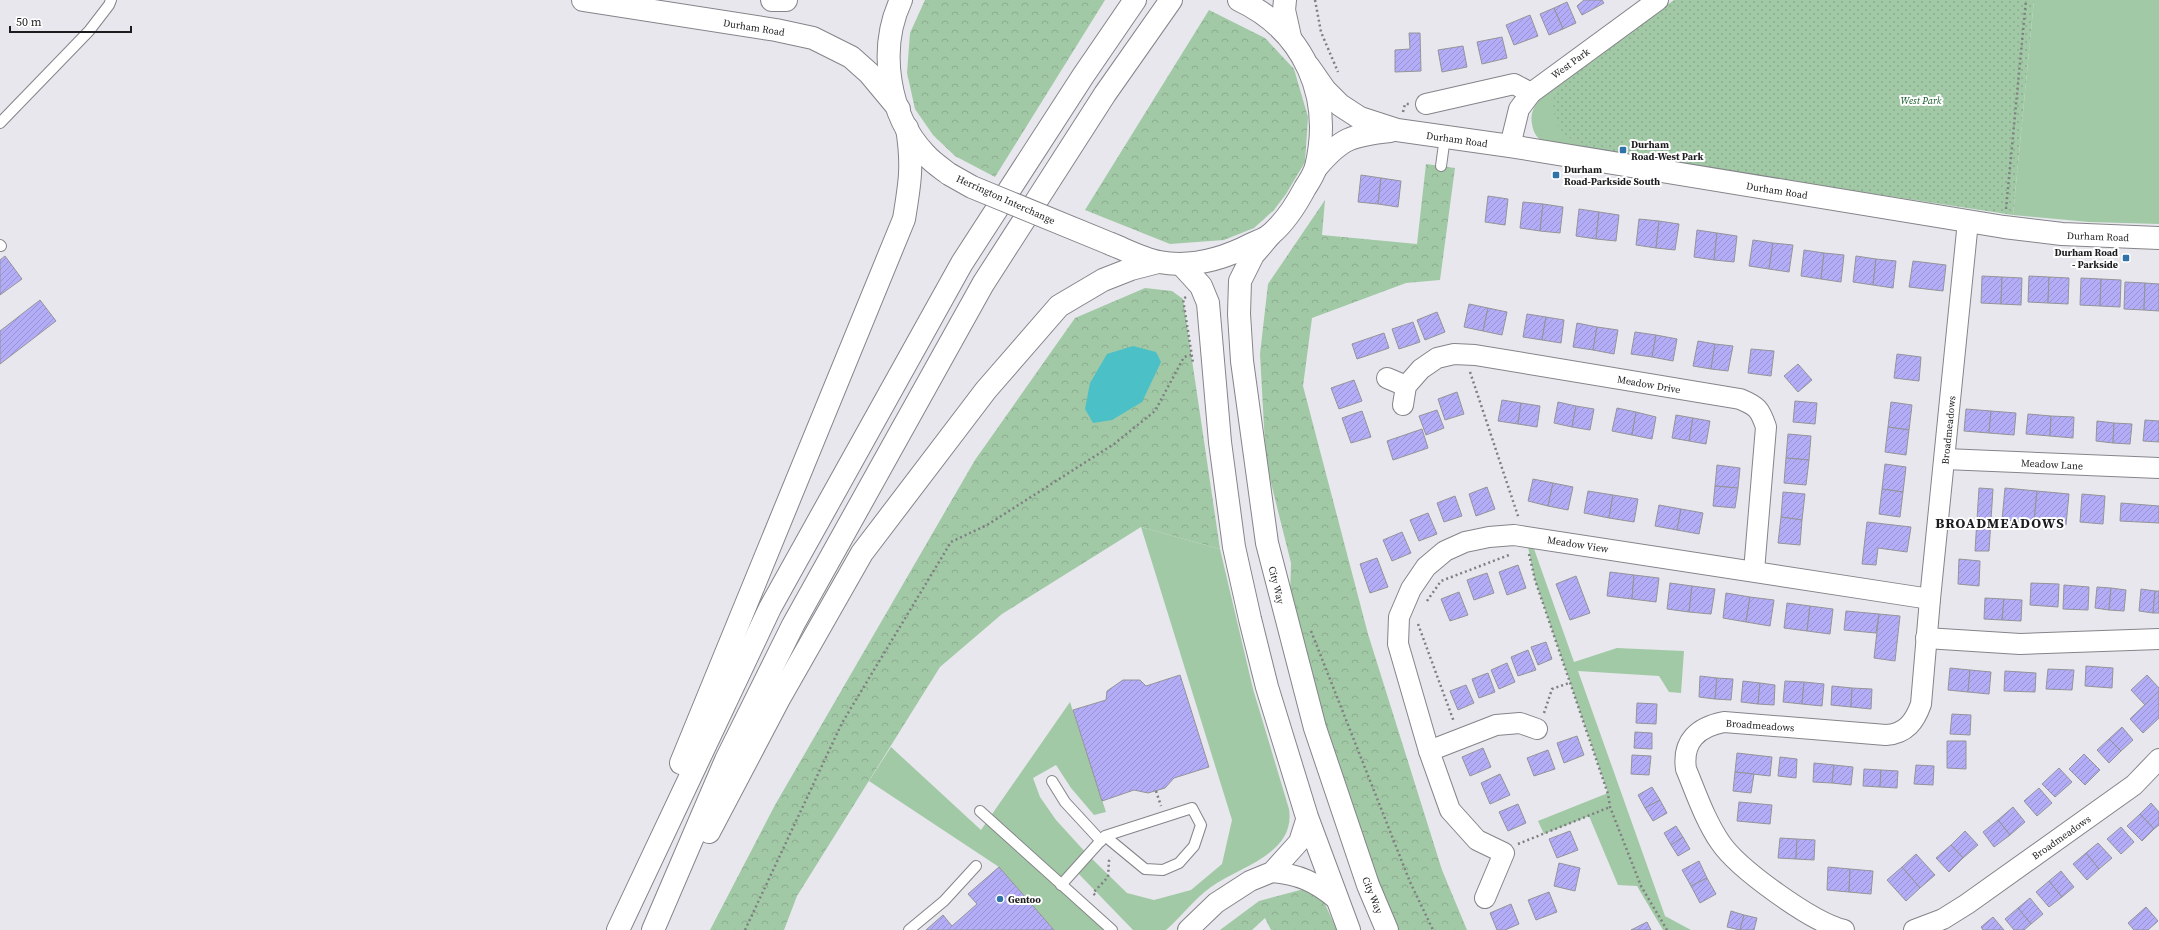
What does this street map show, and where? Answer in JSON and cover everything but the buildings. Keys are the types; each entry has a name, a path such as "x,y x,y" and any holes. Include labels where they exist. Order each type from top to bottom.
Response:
{"main road":[{"name":"Durham Road","path":"583,0 776,30 813,38 851,57 869,73 903,119"},
{"path":"772,0 786,0"},
{"name":"Herrington Interchange","path":"901,0 893,22 889,43 891,87 903,119 926,154 949,174 972,187 1158,262"},
{"path":"617,930 766,615 785,580 962,263 1083,76 1135,0"},
{"path":"653,930 726,760 792,625 982,284 1105,94 1171,0"},
{"path":"1285,0 1284,10 1290,37"},
{"path":"1242,1 1271,19 1290,37 1325,90 1340,106 1360,118 1397,130"},
{"path":"1309,67 1320,113 1321,130 1316,168"},
{"path":"617,930 734,632 904,219 911,176 911,155 903,119"},
{"name":"Durham Road","path":"1397,130 1510,146 2004,227 2062,234 2159,238"},
{"path":"658,930 780,697 862,553 986,390 1059,306 1103,280 1131,269 1158,262 1180,264 1211,261 1235,253 1270,235 1298,201 1316,168 1330,151 1348,139 1359,134 1397,130"},
{"name":"City Way","path":"1270,235 1253,255 1240,281 1239,314 1242,361 1267,543 1318,735 1368,884 1387,930"},
{"path":"1180,264 1201,286 1208,303 1220,442 1234,547 1267,687 1306,817 1336,899 1350,930"}],"street":[{"name":"West Park","path":"1510,146 1519,109 1531,93 1650,2"},
{"path":"1426,104 1514,84 1531,93"},
{"name":"Broadmeadows","path":"1844,930 1811,916 1779,895 1732,856 1720,842 1710,825 1686,769 1686,750 1690,739 1702,729 1712,724 1724,722 1896,735 1907,728 1915,719 1921,704 1926,638 1968,221"},
{"name":"Meadow Drive","path":"1406,386 1421,369 1437,358 1454,354 1465,354 1740,399 1754,405 1761,414 1766,427 1754,571"},
{"path":"1387,378 1406,386 1403,406"},
{"name":"Meadow Lane","path":"1945,459 2159,468"},
{"name":"Meadow View","path":"1504,853 1477,840 1450,810 1429,751 1398,644 1399,617 1411,589 1426,566 1445,551 1466,542 1489,536 1514,535 1527,542 1754,571 1930,599"},
{"path":"1926,638 2020,644 2159,640"},
{"path":"1429,751 1496,725 1520,723 1537,729"},
{"name":"Broadmeadows","path":"1914,930 1943,918 1967,904 2134,785 2159,759"},
{"path":"1188,930 1216,903 1250,881 1272,872 1299,842 1306,817"},
{"path":"1485,898 1504,853"},
{"path":"1272,872 1306,878 1322,887 1336,899"}],"lane":[{"path":"0,123 89,31 109,5 111,0"},
{"path":"1441,166 1445,137"},
{"path":"1052,781 1064,802 1103,839 1120,849 1144,869 1163,870 1179,863 1194,846 1201,825 1192,808 1103,839 1061,885"},
{"path":"980,811 1112,930"},
{"path":"909,930 944,901 976,866"}],"path":[{"path":"2004,227 2026,0"},
{"path":"1465,354 1527,542 1535,580 1608,794 1610,807 1641,886 1667,930"},
{"path":"745,930 842,723 951,542 987,525 1114,444 1155,411 1184,357 1192,356"},
{"path":"1425,604 1441,581 1527,542"},
{"path":"1417,623 1460,738"},
{"path":"1309,626 1410,882 1433,930"},
{"path":"1537,729 1552,689 1569,683"},
{"path":"1504,853 1518,844 1610,807"},
{"path":"1098,898 1093,893 1108,877 1109,861 1120,849"}],"green space":[{"path":"925,0 1105,0 995,177 955,156 933,135 915,109 907,73 910,33"},
{"name":"West Park","path":"1674,0 2034,0 2013,215 1620,155 1592,149 1568,137 1560,128 1555,117 1553,105 1555,86"},
{"path":"2034,0 2159,0 2159,224 2089,222 2013,215"},
{"path":"1209,10 1265,38 1294,69 1308,117 1305,162 1286,194 1274,210 1254,228 1224,240 1170,244 1085,210"},
{"path":"1555,86 1554,99 1587,148 1546,143 1537,137 1532,126 1532,112 1541,98"},
{"path":"1426,164 1455,168 1440,280 1406,283 1312,318 1303,386 1368,634 1442,870 1467,930 1387,930 1289,631 1291,563 1266,463 1260,354 1268,284 1325,200 1322,235 1417,244"},
{"path":"1145,288 1172,291 1183,299 1220,549 1141,527 1002,614 940,667 797,896 784,930 710,930 775,805 975,460 1075,318"},
{"path":"1141,527 1220,549 1253,689 1289,809 1289,824 1284,837 1275,848 1264,857 1211,887 1166,930 1133,930 1075,870 1062,885 1112,930 1054,930 999,867 869,781 891,747 981,830 1070,702 1106,812 1094,815 1071,788 1056,765 1033,778 1040,797 1056,820 1088,855 1127,893 1154,900 1191,890 1222,864 1232,820"},
{"path":"1533,546 1574,662 1617,648 1684,651 1681,693 1669,692 1659,676 1578,671 1665,916 1691,930 1663,930 1637,886 1618,885 1589,816 1544,834 1538,821 1608,793 1535,580 1528,547"},
{"path":"1304,889 1324,902 1337,930 1271,930 1265,918 1252,930 1220,930 1259,901"}],"water":[{"path":"1133,346 1156,352 1161,362 1142,402 1112,420 1093,423 1085,409 1090,383 1107,354"}],"place":[{"name":"Durham Road-West Park","path":"1623,150"},
{"name":"Durham Road-Parkside South","path":"1556,175"},
{"name":"Durham Road - Parkside","path":"2126,258"},
{"name":"Gentoo","path":"1000,899"}],"district":[{"name":"BROADMEADOWS","path":"2000,523"}]}
